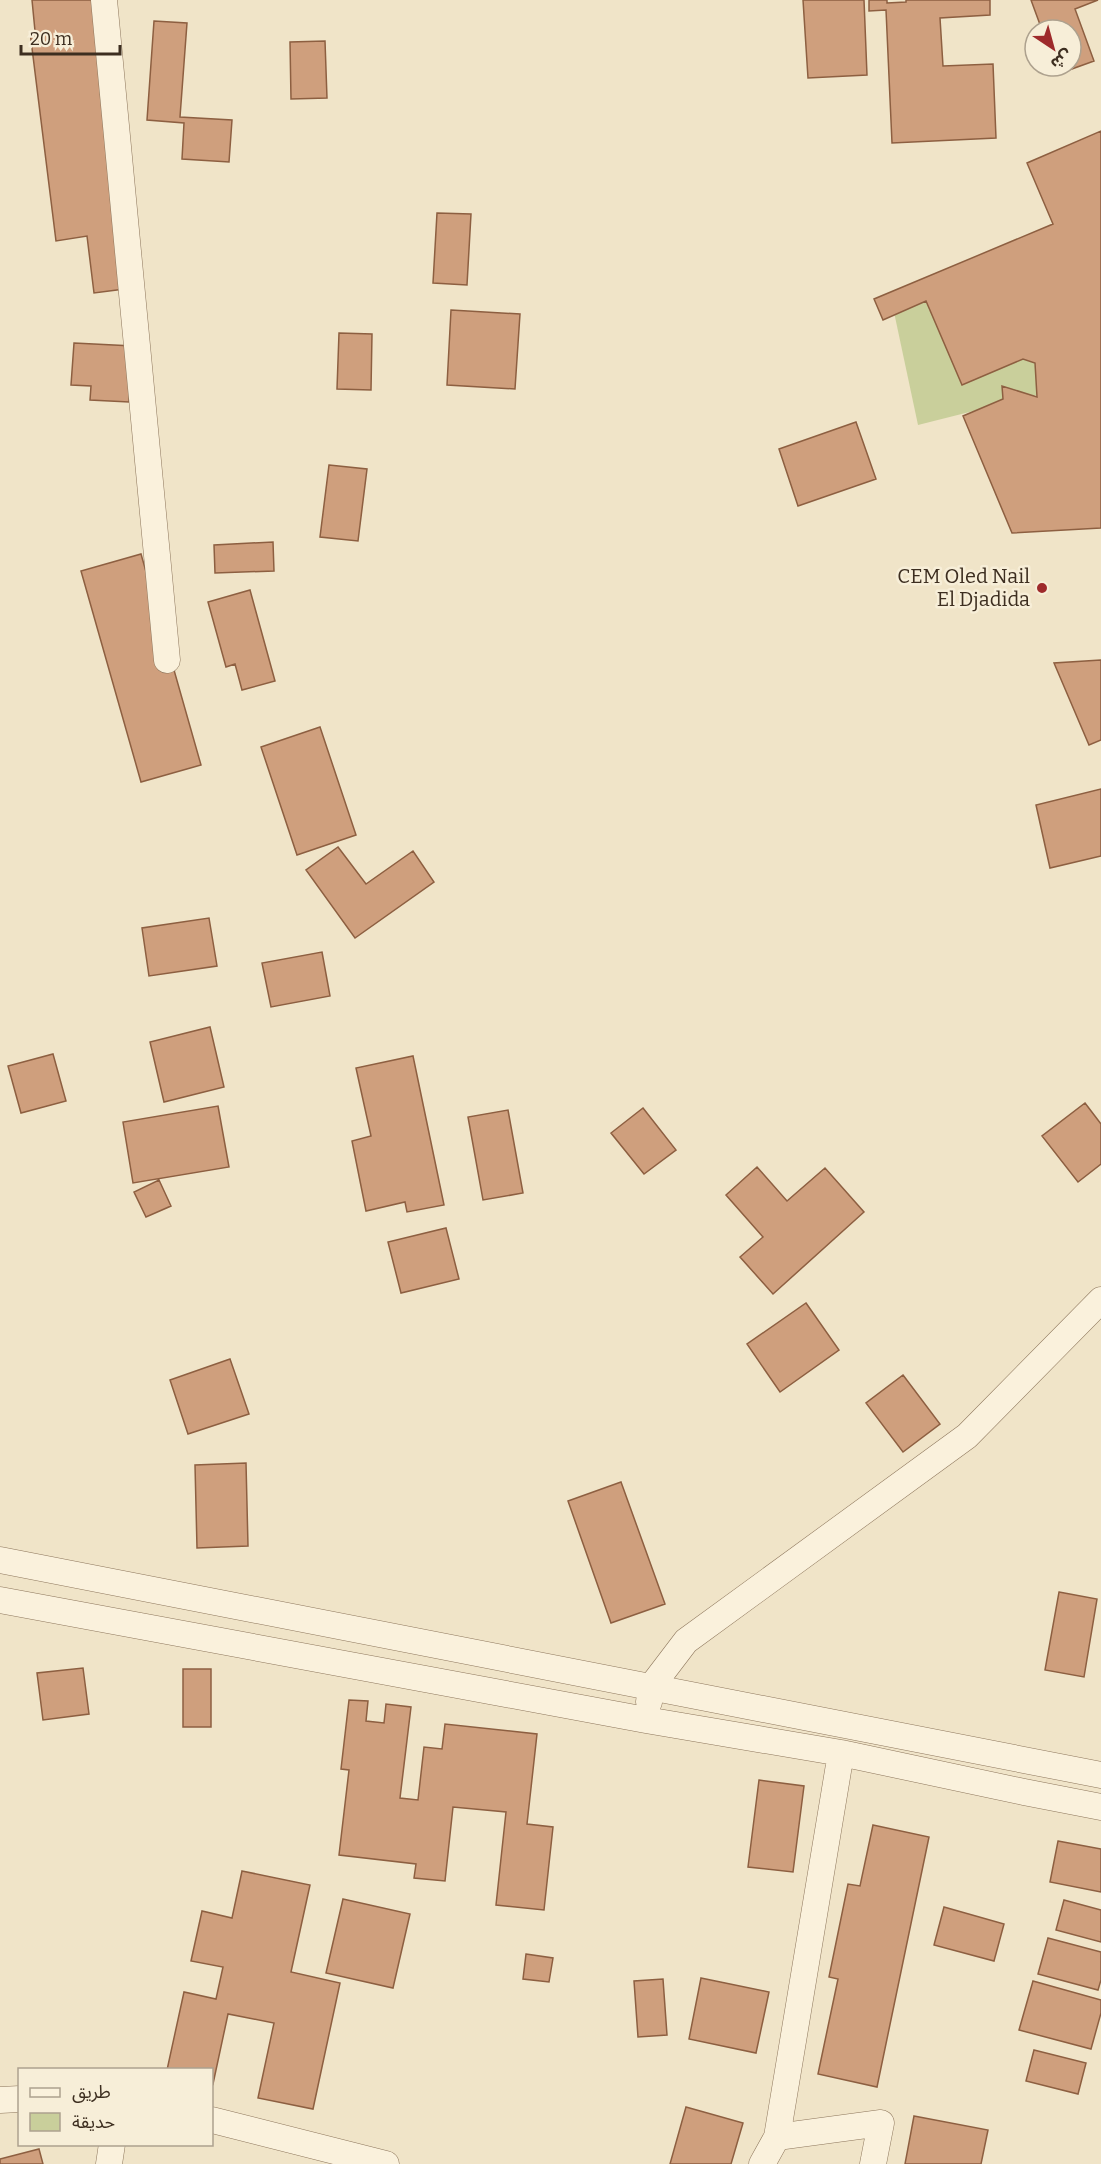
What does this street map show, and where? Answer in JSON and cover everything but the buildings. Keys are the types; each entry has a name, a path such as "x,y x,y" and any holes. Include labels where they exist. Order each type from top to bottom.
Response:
{"street":[{"path":"104,0 167,660"},
{"path":"646,1720 651,1687 686,1641 966,1436 1101,1300"},
{"path":"0,1560 1101,1775"},
{"path":"0,1600 646,1720 841,1753 1101,1807"},
{"path":"762,2164 777,2137 841,1753"},
{"path":"0,2100 18,2099"},
{"path":"213,2120 386,2164"},
{"path":"777,2137 881,2123 873,2164"},
{"path":"109,2164 112,2146"}],"green space":[{"path":"1101,258 1101,379 918,425 891,298"}],"place":[{"name":"CEM Oled Nail El Djadida","path":"1042,588"}]}
